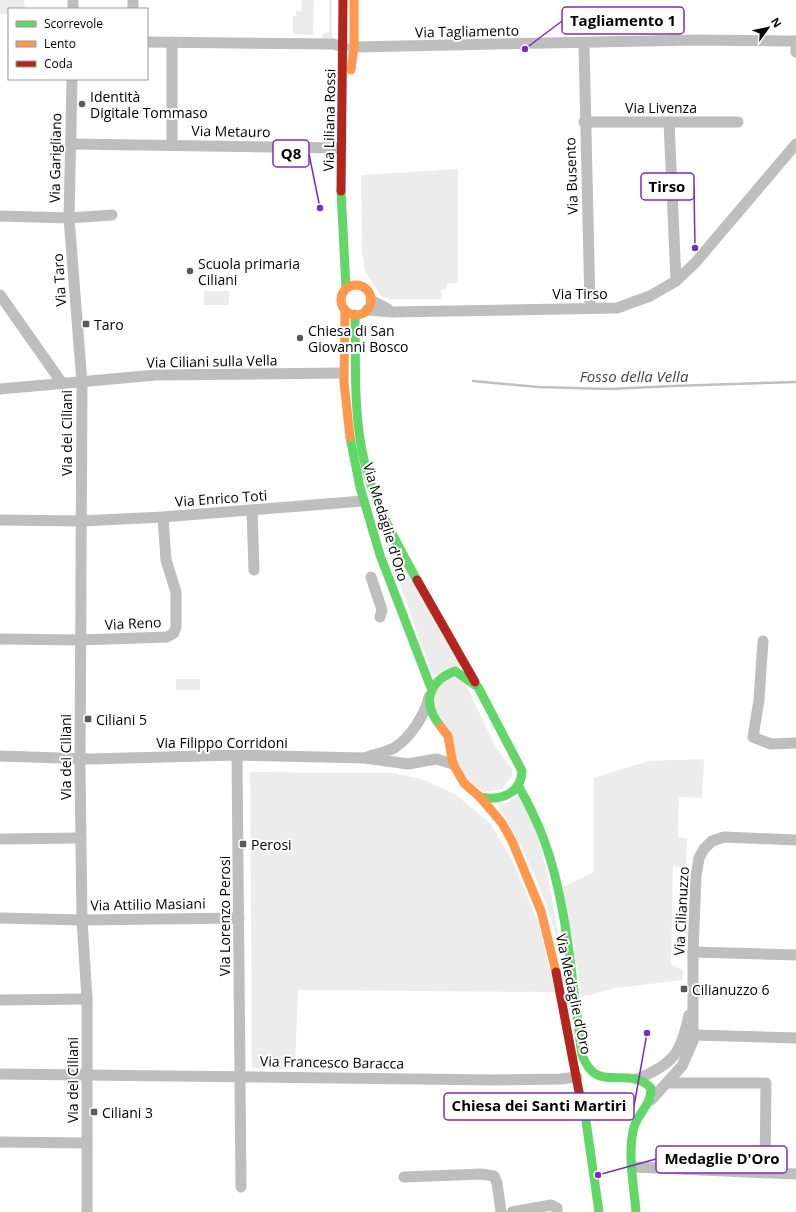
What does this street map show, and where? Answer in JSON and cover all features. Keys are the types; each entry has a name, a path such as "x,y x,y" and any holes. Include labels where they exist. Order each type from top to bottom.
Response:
{"street":[{"name":"Via Liliana Rossi","path":"343,0 352,65 351,180"},
{"name":"Via Liliana Rossi","path":"345,310 341,301 343,292 346,288 343,259 341,148 354,0"},
{"name":"Via Tagliamento","path":"148,42 332,44 349,47 584,44 697,40 796,42"},
{"path":"172,42 172,144"},
{"path":"796,42 796,52"},
{"name":"Via Busento","path":"584,44 584,122 590,307"},
{"name":"Via Garigliano","path":"0,216 69,218 72,144 72,80"},
{"name":"Via Livenza","path":"584,122 738,122"},
{"path":"669,122 676,281"},
{"name":"Via Metauro","path":"72,144 172,144 341,148"},
{"name":"Via Tirso","path":"369,305 392,312 590,307 616,308 650,296 676,281 695,263 796,144"},
{"path":"351,204 352,259 356,285"},
{"path":"69,218 112,215"},
{"name":"Via Taro","path":"69,218 82,383"},
{"path":"345,310 355,314 369,305 370,295 365,288 356,285 346,288"},
{"path":"0,294 62,383"},
{"name":"Via Medaglie d'Oro","path":"345,310 343,373 346,414 352,459 363,501 392,589 424,664 430,691 433,716 449,738 453,764 464,783 480,797 502,823 512,840 541,911 559,982 577,1076 586,1111 592,1172 599,1212"},
{"name":"Via Medaglie d'Oro","path":"355,314 357,414 364,461 379,504 396,541 478,687 522,771 522,777 518,785 535,818 547,848 557,890 582,1055 588,1070 601,1077"},
{"name":"Via Ciliani sulla Vella","path":"82,383 156,375 343,373"},
{"name":"Via dei Ciliani","path":"0,389 62,383 82,383 80,758 82,920 87,999 87,1212"},
{"name":"Via Enrico Toti","path":"0,520 81,521 163,517 363,501"},
{"path":"252,511 254,570"},
{"name":"Via Reno","path":"0,640 80,640 167,637 174,633 176,627 176,592 166,560 163,517"},
{"path":"371,577 382,610 380,617"},
{"path":"763,641 759,700 753,737 771,744 796,743"},
{"name":"Via Medaglie d'Oro","path":"430,691 442,676 455,671 469,678 478,687"},
{"name":"Via Filippo Corridoni","path":"365,758 385,752 404,740 422,716 427,705 430,691"},
{"name":"Via Filippo Corridoni","path":"0,756 80,758 237,755 365,758 400,763 415,763 436,759 453,764"},
{"name":"Via Lorenzo Perosi","path":"237,755 241,1187"},
{"path":"480,797 488,800 498,799 508,795 518,785"},
{"name":"Via Cilianuzzo","path":"636,1212 633,1167 634,1127 650,1100 667,1083 685,1060 694,1035 692,1001 693,952 696,876 699,858 704,848 712,841 724,837 796,840"},
{"path":"0,838 81,838"},
{"name":"Via Attilio Masiani","path":"0,918 82,920 239,918"},
{"path":"693,952 796,955"},
{"path":"0,1000 87,999"},
{"name":"Via Cilianuzzo","path":"637,1079 664,1065 679,1050 685,1034 692,1001"},
{"path":"694,1035 796,1038"},
{"name":"Via Francesco Baracca","path":"0,1074 495,1080 561,1079 577,1076"},
{"path":"586,1111 585,1087 589,1081 601,1077 637,1079 645,1081 650,1086 652,1092 650,1100"},
{"path":"667,1083 766,1083 765,1173"},
{"path":"0,1142 87,1143"},
{"path":"633,1167 796,1174"},
{"path":"404,1177 481,1174 494,1176 497,1183 501,1212"},
{"path":"512,1212 550,1205 557,1208 557,1212"}],"shaded area":[{"path":"0,0 24,0 25,8 8,8 8,14 0,14"},
{"path":"302,0 314,0 313,35 293,34 293,15 296,16 296,11 301,12"},
{"path":"329,0 332,0 332,38 322,38 323,33 329,32"},
{"path":"458,169 458,283 448,283 445,289 441,290 442,299 391,299 381,296 365,271 362,253 361,175"},
{"path":"204,291 229,291 229,305 204,305"},
{"path":"381,524 461,666 433,676 379,526"},
{"path":"453,676 465,683 496,748 512,768 512,776 502,789 484,792 465,777 434,710 436,688"},
{"path":"176,679 200,679 200,690 176,690"},
{"path":"704,759 702,798 679,797 678,837 687,839 686,868 673,866 671,964 683,970 683,980 616,988 582,997 563,887 594,872 594,778 648,761"},
{"path":"250,772 392,773 421,779 455,794 490,823 512,860 539,925 555,992 298,990 295,1069 252,1068"},
{"path":"519,796 528,812 540,846 549,882 559,936 556,936 532,869 498,806"}],"waterway":[{"name":"Fosso della Vella","path":"473,381 538,387 610,389 796,382"}],"traffic: fast":[{"path":"341,191 346,288"},
{"path":"355,314 355,369 358,424 364,460 379,506 417,580"},
{"path":"350,437 360,487 380,555 431,688"},
{"path":"441,727 431,710 430,694 438,681 455,671 478,687 522,771 521,779 518,785 508,794 495,798 480,797"},
{"path":"518,785 544,840 559,891 568,946 582,1055 588,1067 596,1074 604,1077 632,1078 642,1081 651,1088 651,1094 636,1122 632,1137 631,1159 636,1212"},
{"path":"584,1107 599,1212"}],"traffic: slow":[{"path":"351,70 354,47 354,0"},
{"path":"356,285 362,286 370,294 371,300 370,306 362,314 356,315 350,314 342,306 341,300 342,294 350,286 356,285"},
{"path":"345,310 344,382 350,437"},
{"path":"441,727 448,736 453,764 464,783 480,797 502,823 512,841 541,911 556,972"}],"traffic: jam":[{"path":"341,191 343,0"},
{"path":"417,580 475,682"},
{"path":"556,972 579,1092 584,1107"}],"place":[{"name":"Tagliamento 1","path":"525,49"},
{"name":"Identità Digitale Tommaso","path":"82,104"},
{"name":"Q8","path":"320,208"},
{"name":"Tirso","path":"695,248"},
{"name":"Scuola primaria Ciliani","path":"190,271"},
{"name":"Taro","path":"86,324"},
{"name":"Chiesa di San Giovanni Bosco","path":"300,338"},
{"name":"Ciliani 5","path":"88,719"},
{"name":"Perosi","path":"243,844"},
{"name":"Cilianuzzo 6","path":"684,989"},
{"name":"Chiesa dei Santi Martiri","path":"647,1033"},
{"name":"Ciliani 3","path":"94,1112"},
{"name":"Medaglie D'Oro","path":"598,1175"}]}
